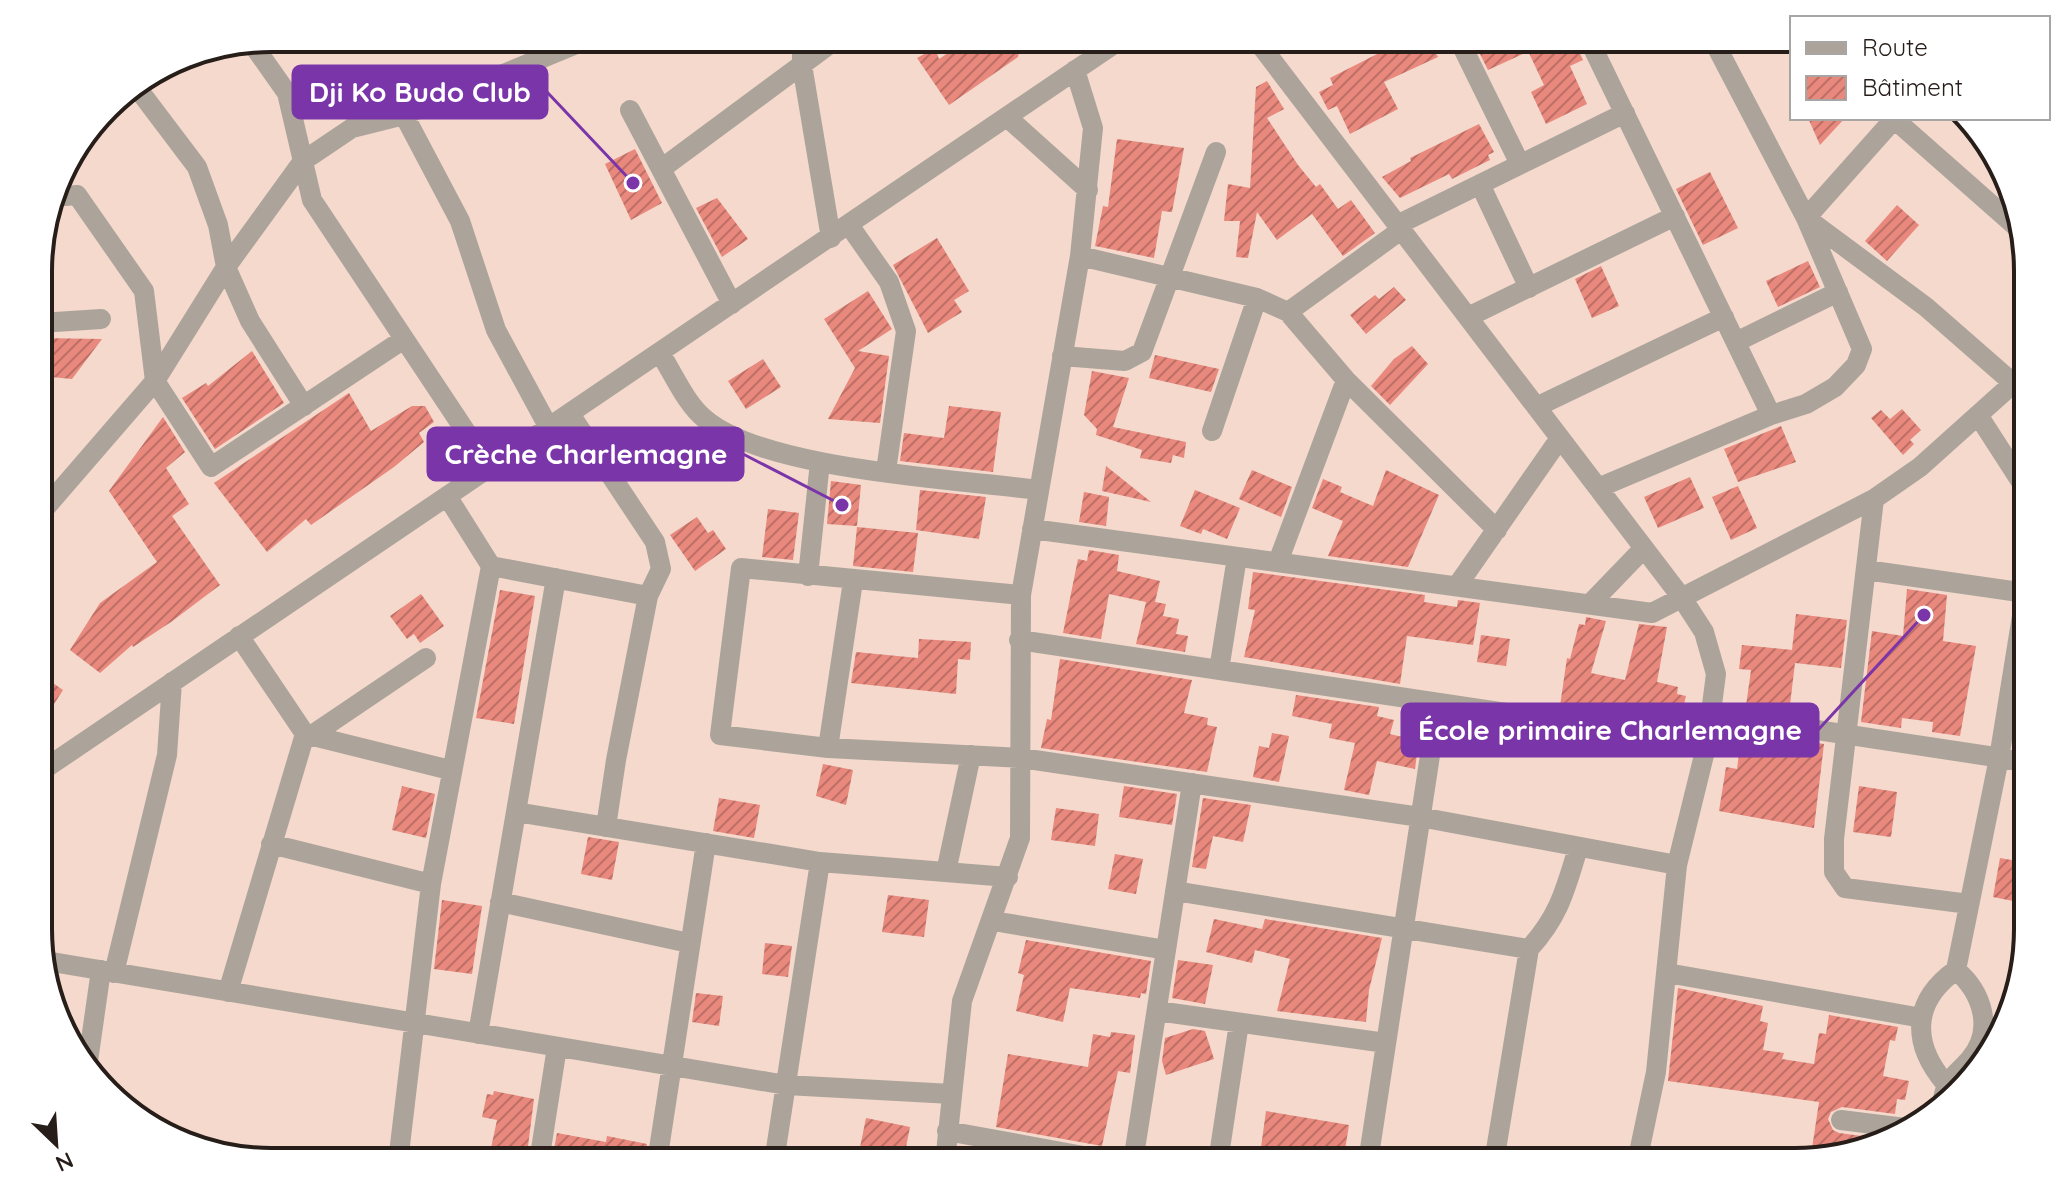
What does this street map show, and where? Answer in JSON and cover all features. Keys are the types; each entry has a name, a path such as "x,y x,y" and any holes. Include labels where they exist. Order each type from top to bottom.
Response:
{"street":[{"path":"52,500 155,381 226,267 303,161 352,128 404,115 557,52"},
{"path":"661,169 798,52"},
{"path":"802,52 831,238"},
{"path":"1266,52 1682,598 1704,632 1716,674 1707,743 1677,865 1656,1072 1640,1148"},
{"path":"1465,52 1520,164"},
{"path":"1595,52 1771,415"},
{"path":"1598,488 1771,415 1806,404 1835,387 1856,365 1862,349 1806,218 1719,52"},
{"path":"259,53 287,93 312,200 490,468"},
{"path":"52,764 831,238 1007,117 1085,55"},
{"path":"946,1148 962,1001 1020,838 1021,595 1080,256 1088,190 1093,128 1085,55"},
{"path":"142,94 197,167 218,225 226,267 250,321 304,406"},
{"path":"630,110 732,304"},
{"path":"1288,312 1399,227 1625,113"},
{"path":"404,115 460,221 496,330 549,428"},
{"path":"1007,117 1088,190"},
{"path":"1806,218 1893,120"},
{"path":"1895,120 2007,219"},
{"path":"1062,356 1113,361 1137,358 1150,338 1216,152"},
{"path":"1480,184 1529,288"},
{"path":"66,196 77,195 144,291 155,381 211,467 404,339"},
{"path":"1468,317 1675,216"},
{"path":"1806,218 2014,373"},
{"path":"849,225 889,282 906,331 886,471"},
{"path":"1080,256 1257,298 1288,312 1346,380 1497,530"},
{"path":"1736,342 1838,292"},
{"path":"1212,431 1257,298"},
{"path":"1536,407 1724,317"},
{"path":"52,322 101,319"},
{"path":"660,353 701,417 724,434 756,447 820,462 1038,490"},
{"path":"1278,562 1346,380"},
{"path":"1032,529 1652,613 1874,499 1920,467 2014,382"},
{"path":"570,414 655,542 661,569 648,596 606,827"},
{"path":"1978,415 2014,471"},
{"path":"1457,586 1560,438"},
{"path":"808,576 820,462"},
{"path":"400,1148 431,884 450,770 491,566 447,496"},
{"path":"1874,499 1834,839 1834,872 1845,888 1969,904"},
{"path":"1590,604 1644,548"},
{"path":"1219,670 1237,557"},
{"path":"491,566 648,596"},
{"path":"1021,595 741,568 720,735 828,748 1021,758 1420,817 1677,865"},
{"path":"1866,570 2014,587"},
{"path":"478,1034 556,578"},
{"path":"828,748 853,581"},
{"path":"239,636 308,734 450,770"},
{"path":"1019,640 1707,743"},
{"path":"228,992 271,844 308,734 426,658"},
{"path":"1943,1090 1924,1053 1922,1018 1931,994 1956,970 2014,667"},
{"path":"90,1053 107,971 167,755 172,682"},
{"path":"1374,1148 1386,1043 1438,703"},
{"path":"1711,714 2014,760"},
{"path":"946,872 971,755"},
{"path":"1135,1148 1192,783"},
{"path":"516,812 820,862 1008,877"},
{"path":"659,1148 706,843"},
{"path":"271,844 431,884"},
{"path":"1496,1148 1529,949 1552,924 1578,848"},
{"path":"776,1148 820,862"},
{"path":"1175,891 1529,949"},
{"path":"500,902 689,943"},
{"path":"993,921 1166,950"},
{"path":"55,962 786,1085 952,1094"},
{"path":"1956,970 1977,991 1991,1025"},
{"path":"1667,973 1922,1018"},
{"path":"1157,1011 1386,1043"},
{"path":"1220,1148 1239,1023"},
{"path":"1953,1080 1986,1035"},
{"path":"541,1148 557,1047"},
{"path":"1841,1120 1889,1126"},
{"path":"947,1131 1040,1148"}],"building":[{"path":"928,52 936,52 939,59 949,52 1019,52 1018,57 949,105 917,58"},
{"path":"1381,52 1435,52 1438,57 1384,82 1398,109 1350,134 1337,106 1328,110 1319,92 1333,85 1330,78"},
{"path":"1479,52 1525,53 1488,70"},
{"path":"1528,52 1579,52 1583,60 1570,66 1587,104 1546,124 1531,92 1544,85"},
{"path":"1267,81 1284,109 1267,118 1298,165 1316,187 1320,184 1338,209 1351,200 1375,233 1343,256 1312,214 1277,240 1257,212 1248,258 1236,257 1240,221 1224,221 1228,184 1250,188 1256,87"},
{"path":"1809,120 1843,120 1820,145"},
{"path":"1479,124 1494,152 1488,155 1490,160 1452,179 1449,174 1400,198 1382,177 1411,161 1410,158"},
{"path":"1117,139 1184,148 1172,212 1162,211 1154,258 1095,246 1103,206 1108,207"},
{"path":"635,149 662,203 631,220 605,164"},
{"path":"1710,172 1738,228 1703,245 1676,189"},
{"path":"717,198 748,239 722,257 696,208"},
{"path":"1897,205 1919,225 1887,261 1865,241"},
{"path":"937,238 969,291 954,300 962,312 928,333 893,265"},
{"path":"1808,261 1820,287 1778,307 1766,281"},
{"path":"1601,266 1619,306 1592,318 1575,279"},
{"path":"1394,287 1406,300 1366,334 1350,315 1375,295 1379,299"},
{"path":"868,291 892,329 858,351 889,356 880,423 828,419 855,368 824,319"},
{"path":"52,338 102,339 72,379 52,377"},
{"path":"1412,346 1428,364 1390,405 1371,386 1394,359"},
{"path":"252,351 284,403 215,449 182,398 206,383 208,386"},
{"path":"1155,355 1219,369 1211,392 1149,378"},
{"path":"763,359 781,387 746,409 728,381"},
{"path":"1092,371 1129,378 1113,427 1186,442 1184,458 1173,455 1171,463 1140,458 1142,450 1096,435 1097,429 1084,415"},
{"path":"349,393 371,431 412,406 425,406 434,422 419,433 424,442 394,467 311,525 306,519 267,552 214,483"},
{"path":"949,406 1001,412 993,472 900,461 904,433 944,438"},
{"path":"1902,409 1921,430 1910,440 1914,444 1903,455 1871,418 1881,410 1890,419"},
{"path":"163,417 185,452 166,468 189,504 172,516 220,585 171,622 132,645 100,673 70,650 100,603 157,562 109,491"},
{"path":"1781,426 1796,462 1738,482 1724,449"},
{"path":"1106,466 1151,502 1102,491"},
{"path":"1252,470 1292,487 1281,517 1239,499"},
{"path":"1386,470 1439,495 1408,567 1328,556 1343,521 1312,508 1323,479 1342,487 1340,492 1373,506"},
{"path":"1690,477 1704,508 1658,528 1644,497"},
{"path":"831,481 861,485 857,526 827,524"},
{"path":"1738,486 1757,528 1731,540 1712,497"},
{"path":"920,490 986,497 979,539 916,530"},
{"path":"1195,490 1240,508 1227,539 1203,529 1201,534 1180,526"},
{"path":"1084,492 1109,497 1106,526 1079,522"},
{"path":"768,509 799,513 793,560 762,557"},
{"path":"697,517 708,533 713,530 726,549 695,571 670,535"},
{"path":"857,527 918,533 913,572 853,566"},
{"path":"1089,550 1119,555 1117,571 1160,581 1155,602 1166,604 1163,616 1179,619 1176,634 1188,636 1185,652 1136,644 1146,602 1109,594 1101,639 1063,633 1078,559 1087,561"},
{"path":"1253,572 1425,595 1424,602 1457,607 1458,600 1480,603 1473,645 1407,636 1400,684 1244,657 1255,610 1248,609"},
{"path":"1907,589 1947,595 1943,641 1976,646 1960,736 1932,732 1933,722 1902,718 1901,728 1861,722 1872,631 1903,636"},
{"path":"500,590 535,596 514,724 476,718"},
{"path":"421,594 444,626 420,643 414,634 407,639 390,616"},
{"path":"1796,614 1847,620 1841,668 1795,663 1789,713 1746,706 1751,670 1739,669 1742,645 1792,650"},
{"path":"1586,617 1606,621 1591,673 1625,680 1639,624 1667,627 1657,682 1678,687 1677,694 1686,696 1679,723 1660,719 1659,723 1584,705 1582,711 1560,706 1567,658 1570,659 1579,624 1585,625"},
{"path":"1481,635 1510,639 1506,666 1477,662"},
{"path":"919,639 971,642 970,660 958,659 956,694 851,683 856,652 918,658"},
{"path":"1060,659 1192,680 1184,713 1208,718 1207,725 1217,727 1207,772 1041,748 1047,719 1051,720"},
{"path":"52,682 63,690 52,707"},
{"path":"1296,695 1379,707 1377,716 1394,720 1390,734 1415,740 1412,752 1417,754 1415,769 1377,761 1369,795 1344,790 1355,743 1329,738 1332,724 1292,716"},
{"path":"1742,732 1824,744 1814,828 1719,811 1726,767 1737,769"},
{"path":"1272,733 1289,736 1279,782 1253,777 1259,746 1269,748"},
{"path":"823,764 853,770 846,805 816,796"},
{"path":"402,786 435,794 426,838 392,830"},
{"path":"1124,786 1177,794 1172,825 1119,817"},
{"path":"1859,786 1897,792 1891,837 1853,832"},
{"path":"719,798 760,805 754,838 713,831"},
{"path":"1203,798 1251,805 1243,842 1213,836 1206,869 1192,867"},
{"path":"1056,808 1099,814 1095,846 1051,840"},
{"path":"588,837 619,842 612,880 581,874"},
{"path":"1115,854 1143,859 1136,894 1108,889"},
{"path":"2000,858 2014,860 2014,901 1993,897"},
{"path":"888,895 929,900 924,937 882,932"},
{"path":"442,900 482,906 472,974 434,969"},
{"path":"1214,919 1262,929 1265,919 1382,938 1369,990 1366,1022 1277,1011 1290,959 1255,950 1252,963 1206,952"},
{"path":"1026,940 1151,961 1146,994 1141,993 1140,998 1070,988 1063,1022 1016,1011 1024,975 1018,973"},
{"path":"765,943 792,946 788,977 762,974"},
{"path":"1178,960 1213,965 1205,1004 1172,998"},
{"path":"1678,988 1763,1006 1760,1021 1768,1023 1763,1050 1784,1053 1782,1059 1814,1064 1819,1033 1826,1034 1829,1015 1898,1027 1895,1041 1890,1040 1883,1076 1909,1081 1905,1100 1897,1099 1895,1114 1842,1107 1831,1112 1828,1119 1833,1130 1864,1136 1812,1148 1819,1102 1668,1081"},
{"path":"696,993 723,996 719,1026 692,1022"},
{"path":"1193,1029 1205,1031 1214,1059 1166,1075 1162,1061 1165,1038"},
{"path":"1111,1032 1135,1035 1130,1073 1118,1071 1102,1146 996,1127 1008,1054 1088,1067 1093,1034 1110,1037"},
{"path":"494,1091 534,1099 528,1148 491,1148 497,1120 482,1117 487,1094 493,1095"},
{"path":"1266,1111 1349,1125 1345,1148 1261,1148"},
{"path":"866,1118 910,1127 906,1148 860,1148"},
{"path":"557,1133 606,1142 607,1136 647,1144 646,1148 554,1148"}],"place":[{"name":"Dji Ko Budo Club","path":"633,183"},
{"name":"Crèche Charlemagne","path":"842,505"},
{"name":"École primaire Charlemagne","path":"1924,615"}]}
